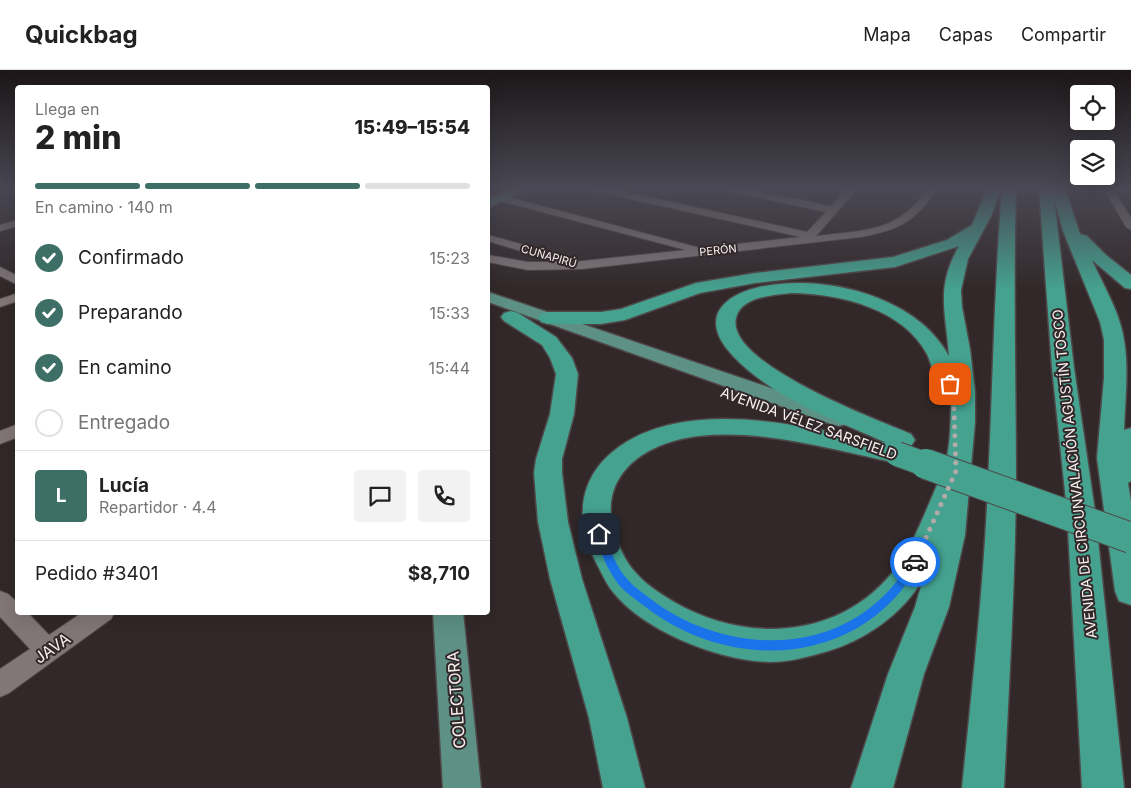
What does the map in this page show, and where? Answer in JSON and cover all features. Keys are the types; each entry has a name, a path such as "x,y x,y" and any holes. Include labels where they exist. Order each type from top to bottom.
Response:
{"highway":[{"path":"872,788 906,674 932,606 950,535 964,392 952,306 952,290 955,272 960,259 979,223"},
{"path":"984,788 998,589 1002,484 1004,278 1006,223"},
{"name":"AVENIDA DE CIRCUNVALACIÓN AGUSTÍN TOSCO","path":"1049,223 1063,368 1081,511 1103,788"},
{"path":"1068,223 1091,251 1131,284"},
{"path":"1068,223 1104,305 1114,340 1115,378 1110,458 1131,562"},
{"path":"548,318 602,318 625,314 682,293 706,287 755,278 894,262 945,246 977,228"},
{"path":"807,288 858,297 883,306 905,319 930,342 939,355 946,370 954,409 956,468 921,553 903,581 885,602 861,620 837,633 808,643 778,646 747,644 720,639 691,629 666,616 622,581 606,552 599,534 596,515 597,496 608,470 632,448 662,434 698,428 740,427 899,447 801,393 756,364 738,348 727,332 726,316 730,309 744,298 763,292 807,288"},
{"path":"495,307 549,341 561,358 567,374 562,414 549,459 548,473 553,522 566,579 608,718 624,788"},
{"path":"1131,436 1122,464 1131,591"},
{"name":"AVENIDA VÉLEZ SARSFIELD","path":"899,447 1125,527"}],"main road":[{"name":"AVENIDA VÉLEZ SARSFIELD","path":"495,307 548,318 899,447"},
{"name":"AVENIDA VÉLEZ SARSFIELD","path":"495,307 899,447"},
{"name":"COLECTORA","path":"448,615 462,788"}],"street":[{"path":"593,223 705,252"},
{"path":"738,223 807,239 822,223"},
{"name":"PERÓN","path":"490,259 528,266 582,265 861,234 893,226 899,223"},
{"path":"0,228 15,224"},
{"name":"CUÑAPIRÚ","path":"490,239 582,265"},
{"path":"0,271 15,279"},
{"path":"0,303 15,298"},
{"path":"0,438 15,431"},
{"path":"0,601 48,651"},
{"name":"JAVA","path":"0,684 100,615"}],"way so far":[{"path":"915,562 921,553 957,466 954,409 950,384"}],"route":[{"path":"599,534 606,552 622,581 643,599 666,616 691,629 720,639 747,644 778,646 808,643 837,633 861,620 885,602 903,581 915,562"}]}
